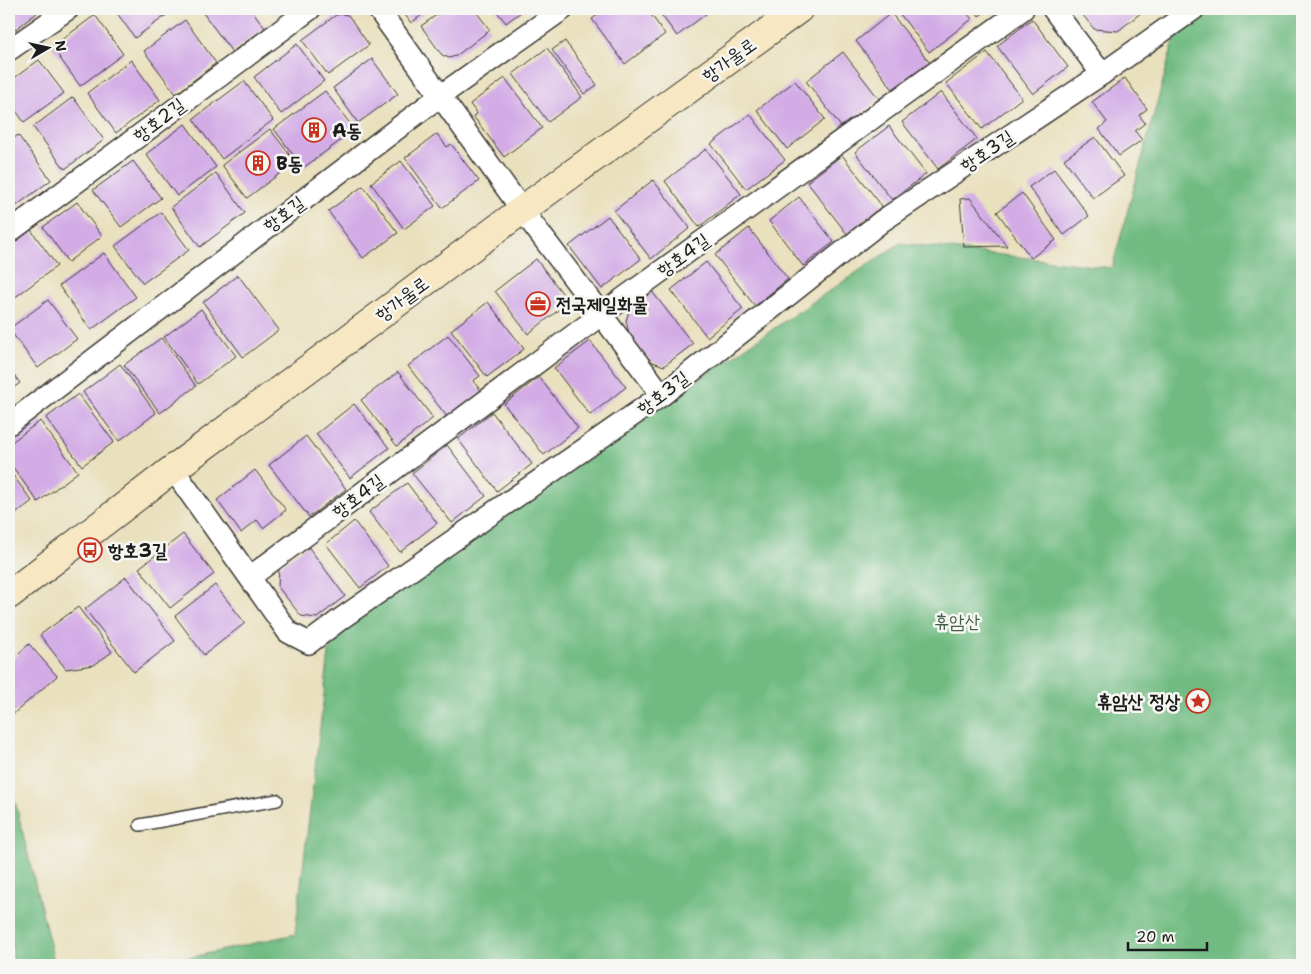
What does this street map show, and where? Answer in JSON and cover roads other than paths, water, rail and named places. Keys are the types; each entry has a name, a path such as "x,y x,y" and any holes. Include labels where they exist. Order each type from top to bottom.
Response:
{"main road":[{"name":"항가울로","path":"9,595 173,469 522,210 799,9"}],"street":[{"path":"9,50 68,9"},
{"name":"항호2길","path":"9,232 310,9"},
{"path":"378,9 522,210 662,395"},
{"name":"항호길","path":"9,424 440,96 563,9"},
{"name":"항호4길","path":"250,577 602,314 1023,9"},
{"path":"1053,9 1102,74"},
{"name":"항호3길","path":"173,469 288,632 310,643 342,618 662,395 882,221 1102,74 1194,9"}],"lane":[{"path":"140,824 277,800"}],"place":[{"name":"A동","path":"314,130"},
{"name":"B동","path":"258,163"},
{"name":"전국제일화물","path":"538,304"},
{"name":"항호3길","path":"90,550"},
{"name":"휴암산 정상","path":"1198,701"}],"park label":[{"name":"휴암산","path":"957,621"}]}
